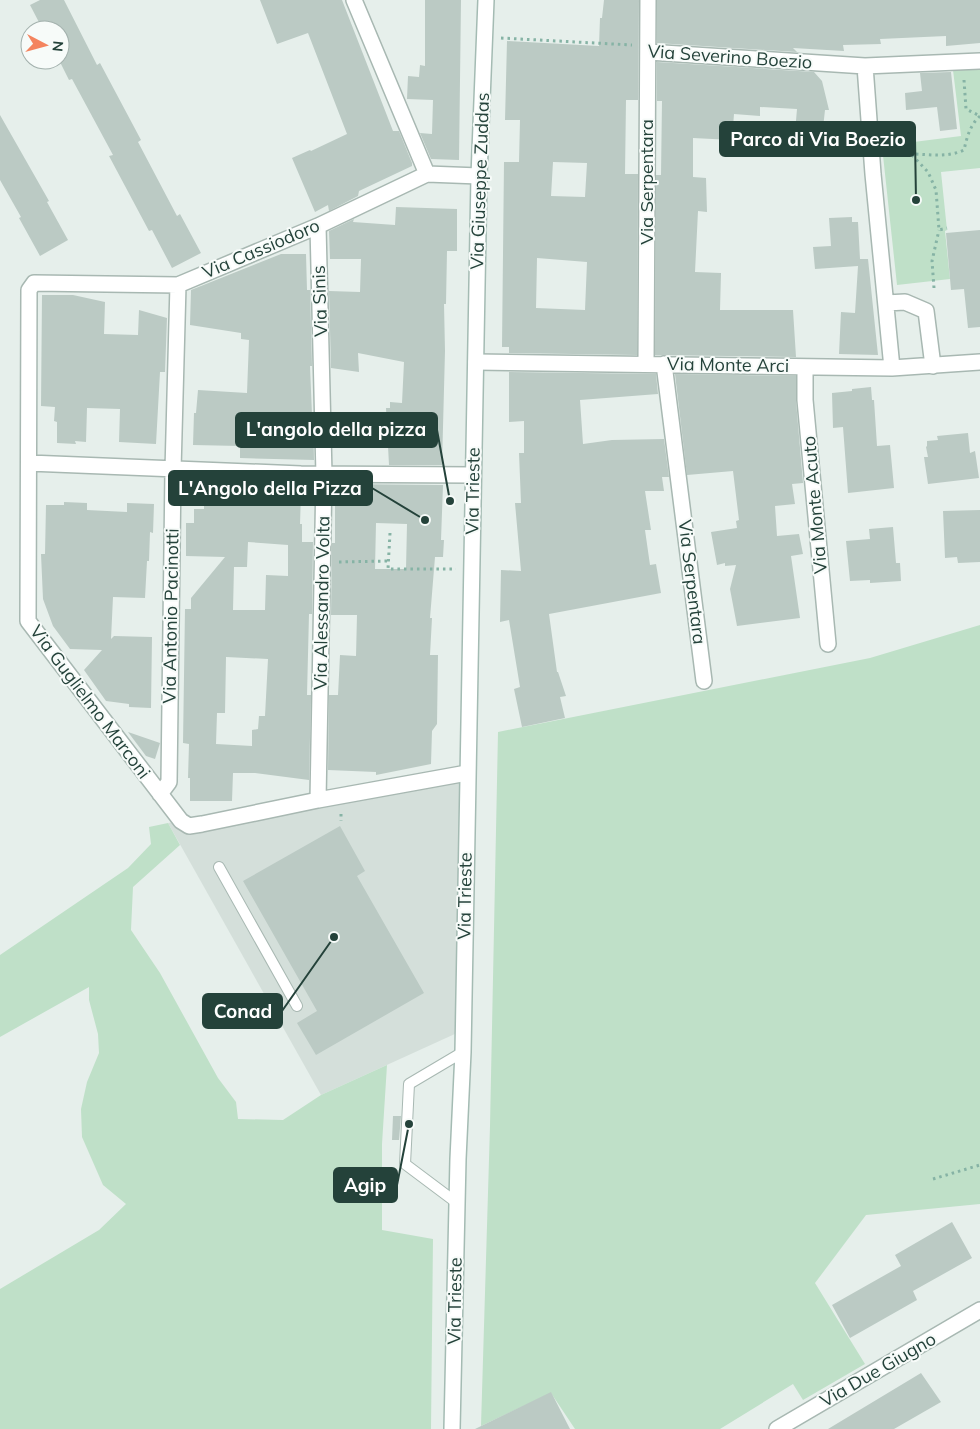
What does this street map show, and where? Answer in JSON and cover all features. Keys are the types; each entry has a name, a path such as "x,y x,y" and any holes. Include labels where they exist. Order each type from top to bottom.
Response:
{"street":[{"path":"354,0 427,174"},
{"name":"Via Giuseppe Zuddas","path":"476,362 479,176 486,0"},
{"name":"Via Serpentara","path":"646,364 648,0"},
{"name":"Via Severino Boezio","path":"648,52 866,66 980,60"},
{"path":"866,66 872,157 892,368"},
{"name":"Via Cassiodoro","path":"34,283 178,285 318,226 427,174 479,176"},
{"name":"Via Sinis","path":"318,226 322,346"},
{"name":"Via Guglielmo Marconi","path":"34,283 29,290 28,621 181,821 189,826 467,773"},
{"name":"Via Antonio Pacinotti","path":"160,794 169,782 173,470 178,285"},
{"path":"886,303 905,302 926,311 933,366"},
{"name":"Via Alessandro Volta","path":"318,800 324,475 322,346"},
{"name":"Via Monte Arci","path":"476,362 892,368 980,362"},
{"name":"Via Trieste","path":"452,1429 462,1052 476,362"},
{"name":"Via Serpentara","path":"664,364 704,681"},
{"name":"Via Monte Acuto","path":"805,367 805,400 828,644"},
{"path":"29,463 324,475 473,474"},
{"name":"Via Due Giugno","path":"777,1429 980,1310"}],"lane":[{"path":"220,867 297,1006"},
{"path":"457,1203 405,1164 409,1084 462,1052"}],"path":[{"name":"Via Severino Boezio","path":"485,37 632,45 634,51 648,52"},
{"path":"872,157 894,154 950,155 964,150 967,137 974,122 980,116 966,109 964,79"},
{"path":"912,154 928,172 936,190 940,230 932,261 934,288"},
{"path":"940,230 947,228"},
{"path":"390,533 388,569 472,569"},
{"path":"323,562 389,561"},
{"path":"933,1179 980,1165"}],"shaded area":[{"path":"467,773 457,1033 321,1095 168,823"}],"green space":[{"path":"980,68 980,168 941,172 950,279 897,285 882,146 961,136 953,70"},
{"path":"980,625 980,1204 866,1215 815,1283 865,1364 803,1400 793,1384 720,1429 575,1429 551,1393 481,1426 490,1126 498,732 870,658"},
{"path":"168,823 180,845 133,887 131,930 160,973 218,1078 236,1102 238,1119 283,1120 321,1095 387,1065 382,1144 382,1230 433,1239 431,1429 0,1429 0,1289 99,1230 126,1204 103,1185 82,1137 81,1109 87,1082 99,1053 98,1034 89,1000 89,987 0,1037 0,955 128,868 151,844 149,827"}],"building":[{"path":"40,0 64,0 97,65 100,63 141,140 138,142 177,216 180,214 201,253 172,268 152,230 149,231 109,156 113,155 72,79 69,80 64,70 70,70 70,20 38,20 30,5"},
{"path":"260,0 342,0 393,131 399,131 412,166 359,191 358,196 329,211 328,205 315,212 292,158 347,134 308,33 277,44"},
{"path":"425,0 461,0 459,160 431,159 420,133 432,134 433,100 407,99 408,76 419,77 420,65 425,66"},
{"path":"604,0 639,0 638,100 626,100 625,174 638,174 637,355 509,353 509,347 502,347 504,162 519,162 520,120 505,120 507,41 599,46 600,18 602,18","holes":["553,162 587,163 585,197 551,196","537,258 587,262 585,310 536,308"]},
{"path":"657,0 980,0 980,43 946,46 946,36 880,39 881,44 843,45 844,51 793,48 797,52 657,43"},
{"path":"657,62 814,72 822,81 829,110 825,110 821,146 794,144 797,109 760,107 760,116 734,114 732,140 693,138 693,177 706,178 707,212 698,211 695,272 721,273 720,310 793,310 796,357 655,355 656,175 661,175 662,101 657,101"},
{"path":"951,72 957,129 940,131 937,107 906,110 905,93 922,91 920,73"},
{"path":"0,115 49,201 47,202 68,240 40,256 0,180"},
{"path":"396,207 457,209 457,251 447,251 446,304 444,304 445,351 442,465 389,465 386,408 390,408 390,402 402,403 404,362 358,353 359,372 331,368 329,291 360,292 361,259 330,259 329,231 354,219 353,222 395,225"},
{"path":"852,217 852,222 858,222 860,259 868,259 878,355 839,354 841,312 855,313 858,266 815,269 813,247 831,246 829,218"},
{"path":"980,230 980,327 968,328 964,289 951,290 946,233"},
{"path":"281,254 306,254 307,290 310,290 312,366 310,366 314,460 240,458 240,446 193,445 194,413 196,413 198,390 247,393 249,340 241,339 241,333 190,325 191,290"},
{"path":"42,295 73,295 105,302 104,334 138,335 139,310 167,318 165,372 160,372 156,444 119,442 120,409 87,408 86,442 75,441 76,444 57,443 57,422 54,421 55,407 41,406"},
{"path":"509,372 656,374 658,394 580,400 583,444 612,440 664,439 669,477 662,477 664,491 645,491 651,530 645,530 650,565 656,564 661,593 549,614 557,672 566,696 560,697 565,718 522,727 514,689 520,687 509,620 500,622 501,570 521,571 515,503 521,503 519,453 524,453 524,421 509,422"},
{"path":"675,374 796,376 796,401 803,483 792,484 795,504 775,506 777,536 799,534 803,554 791,556 800,618 737,626 730,589 736,565 725,566 725,563 717,565 711,532 737,528 736,521 739,520 733,471 687,475"},
{"path":"871,387 872,400 874,400 877,446 890,445 894,488 848,493 843,427 833,428 832,393"},
{"path":"968,433 970,453 975,451 979,478 928,484 924,457 928,457 927,441 938,440 937,436"},
{"path":"335,484 443,485 441,540 444,540 443,557 435,557 430,618 432,618 430,655 438,655 437,724 432,731 431,764 376,775 376,772 328,770 329,695 338,695 340,655 356,656 357,615 331,615 332,543 335,543","holes":["376,523 407,524 406,569 375,569"]},
{"path":"207,489 301,492 300,524 302,524 302,542 313,542 312,614 309,614 307,695 311,695 309,780 255,773 233,773 232,801 190,801 190,778 188,778 189,744 183,743 185,609 191,609 191,598 225,557 186,556 186,523 194,523 194,509 204,509 204,496 207,496","holes":["248,542 288,545 288,576 266,575 265,610 233,610 234,567 247,567","226,657 268,659 265,716 259,716 258,729 252,730 252,746 216,744 217,713 225,713"]},
{"path":"64,502 87,503 87,510 127,512 127,503 154,504 153,533 150,532 145,598 113,597 111,639 114,636 152,637 151,708 129,707 129,704 106,701 84,670 102,650 70,649 53,626 43,599 41,554 45,554 46,505 64,505"},
{"path":"980,510 980,562 958,563 957,557 945,558 943,511"},
{"path":"893,527 896,563 900,563 901,581 870,583 870,580 850,581 846,541 870,539 869,529"},
{"path":"128,732 160,743 155,759 146,756"},
{"path":"340,826 365,871 357,876 424,993 316,1055 297,1023 317,1011 243,881"},
{"path":"393,1116 401,1116 399,1140 392,1140"},
{"path":"952,1222 972,1258 913,1291 917,1300 850,1338 832,1305 901,1266 895,1255"},
{"path":"921,1373 941,1402 894,1429 828,1429"},
{"path":"551,1392 570,1429 475,1429"}],"place":[{"name":"Parco di Via Boezio","path":"916,200"},
{"name":"L'angolo della pizza","path":"450,501"},
{"name":"L'Angolo della Pizza","path":"425,520"},
{"name":"Conad","path":"334,937"},
{"name":"Agip","path":"409,1124"}]}
